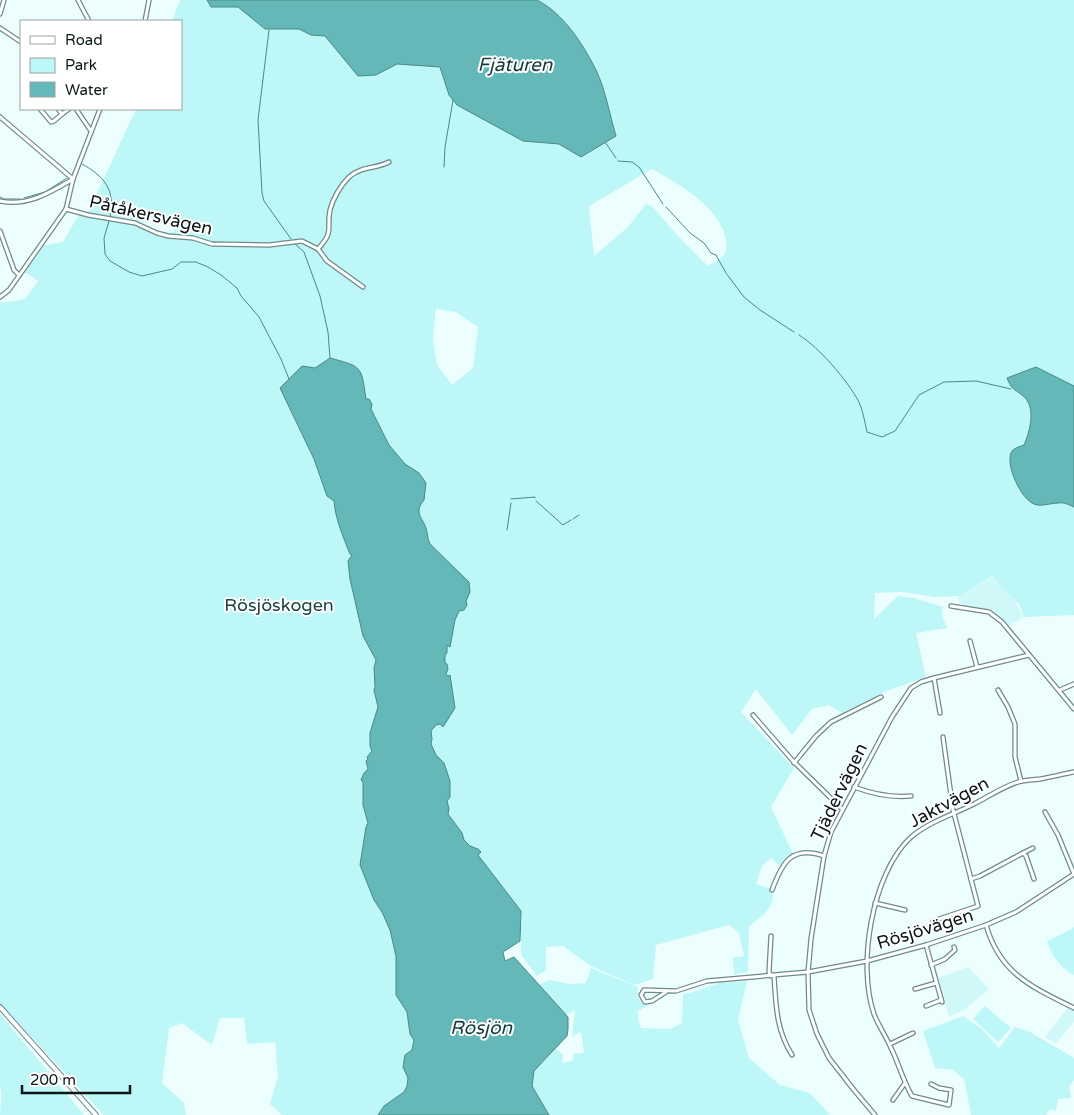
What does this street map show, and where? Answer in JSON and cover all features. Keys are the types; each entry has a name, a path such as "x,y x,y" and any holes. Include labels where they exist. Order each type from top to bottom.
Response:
{"main road":[{"path":"0,1007 96,1115"}],"street":[{"path":"0,14 4,0"},
{"path":"78,0 88,20"},
{"path":"145,20 150,0"},
{"path":"0,28 20,41"},
{"path":"41,110 51,122 68,110"},
{"path":"59,110 62,114"},
{"path":"77,110 91,131"},
{"path":"0,297 8,290 66,209 73,179 100,110"},
{"path":"0,117 73,179"},
{"path":"318,249 326,241 330,229 330,211 342,186 350,176 357,171 381,166 388,162"},
{"path":"0,201 17,203 32,199 50,193 73,179"},
{"name":"Påtåkersvägen","path":"66,209 135,223 168,236 193,238 212,244 269,245 298,241 310,244 318,249 327,261 363,287"},
{"path":"0,231 14,270 19,275"},
{"path":"951,606 989,612 1002,622 1029,656 1060,690 1074,710"},
{"path":"970,642 977,667"},
{"name":"Tjädervägen","path":"875,1115 829,1058 817,1034 809,1010 808,972 816,897 831,832 892,717 911,688 921,682 934,678 1029,656"},
{"path":"934,678 940,713"},
{"path":"1060,690 1074,684"},
{"path":"998,690 1008,707 1014,724 1015,757 1020,781"},
{"path":"794,763 816,736 831,722 881,697"},
{"path":"753,715 794,763 842,809"},
{"path":"933,921 978,906 955,813 942,737"},
{"name":"Jaktvägen","path":"930,1084 950,1090 949,1105 912,1096 890,1044 874,1013 867,961 869,934 875,903 885,873 910,839 926,826 1020,781 1074,772"},
{"path":"854,787 874,795 911,796"},
{"path":"1045,812 1058,835 1074,874"},
{"path":"971,879 1032,848"},
{"path":"772,890 787,860 800,852 811,852 824,856"},
{"path":"1023,852 1034,879"},
{"name":"Rösjövägen","path":"666,992 652,1001 645,1002 641,995 644,990 676,991 707,981 808,972 867,961 926,945 986,925 1016,912 1074,874"},
{"path":"875,903 905,910"},
{"path":"986,925 993,947 1013,972 1032,985 1074,1008"},
{"path":"771,936 769,972 772,976 782,1040 792,1056"},
{"path":"926,945 941,1001 926,1006"},
{"path":"931,965 945,959 955,950 954,946"},
{"path":"915,989 936,983"},
{"path":"890,1044 913,1033"},
{"path":"893,1100 905,1083"}],"shaded area":[{"path":"992,577 1011,594 1024,617 1008,626 991,609 964,606 957,598"},
{"path":"968,967 989,989 965,1009 949,1017 938,978"},
{"path":"1068,1008 1074,1011 1074,1022 1056,1043 1045,1037"}],"green space":[{"name":"Rösjöskogen","path":"180,0 207,0 211,7 238,7 265,29 315,24 376,75 397,64 440,67 449,94 557,144 616,136 602,85 591,59 564,21 537,0 1074,0 1074,386 1036,367 1016,392 1028,402 1031,416 1029,431 1024,445 1014,449 1043,506 1060,502 1074,507 1074,615 1024,617 1020,605 992,576 960,596 934,597 902,592 875,593 874,619 898,596 914,598 943,607 942,616 947,628 916,633 926,677 884,692 842,713 829,705 812,709 792,735 756,689 741,712 794,768 771,807 793,854 788,856 780,866 771,858 762,866 756,884 771,889 773,895 768,910 749,926 748,972 734,974 733,958 744,956 739,933 729,925 656,945 653,979 634,985 591,966 563,946 546,947 546,970 537,976 521,955 521,911 477,854 480,852 474,850 505,1115 282,1115 270,1104 278,1076 275,1042 247,1044 244,1018 220,1018 212,1045 182,1023 169,1028 162,1083 184,1103 186,1115 104,1115 0,1003 0,303 25,299 38,281 25,272 44,245 63,242 79,214 86,217 136,110 182,110 182,20 172,20","holes":["652,169 673,181 705,205 721,225 726,241 726,250 721,258 708,266 677,235 652,206 646,204 628,227 594,256 589,206","158,214 174,226 174,232 160,231 137,221 144,223","436,309 456,312 478,327 473,368 452,385 437,365 433,338"]},
{"path":"1074,927 1074,975 1057,961 1047,941"},
{"path":"591,968 638,987 637,996 643,1004 649,1005 638,1011 641,1028 670,1029 682,1023 683,994 719,983 747,981 738,1020 749,1058 780,1085 810,1093 830,1115 549,1115 532,1086 534,1071 556,1049 563,1055 562,1063 571,1061 574,1058 573,1054 584,1053 581,1031 572,1037 575,1010 566,1015 539,985 548,980 570,984 586,983"},
{"path":"985,1006 1011,1028 998,1042 973,1019"},
{"path":"0,1014 84,1115 0,1115"},
{"path":"963,1016 982,1029 999,1048 1015,1027 1030,1032 1074,1058 1074,1080 1069,1087 1071,1098 1058,1099 1056,1111 1050,1109 1046,1115 971,1115 964,1079 953,1070 935,1068 923,1031"}],"water":[{"name":"Fjäturen","path":"207,0 537,0 564,21 585,50 602,85 616,136 581,157 559,144 523,141 457,105 449,95 440,67 397,64 376,75 358,76 325,36 311,35 299,29 265,29 238,7 211,7"},
{"name":"Rösjön","path":"330,358 355,366 361,374 366,399 369,399 372,404 371,409 389,445 405,464 419,473 426,483 424,500 419,508 419,512 430,544 469,582 470,592 466,601 467,605 464,610 459,611 455,620 450,647 447,645 447,653 445,655 445,663 448,669 446,674 450,675 455,708 443,727 440,724 436,725 431,731 431,744 436,755 444,763 450,781 450,797 447,801 448,814 462,833 464,840 481,852 478,855 521,911 520,941 503,952 505,961 514,957 568,1017 567,1036 534,1071 532,1086 549,1115 378,1115 384,1106 404,1092 407,1086 408,1078 403,1067 405,1055 412,1050 414,1040 410,1034 407,1012 396,995 396,956 390,930 374,900 360,865 368,823 363,805 363,782 361,780 368,769 366,761 372,751 370,733 378,707 374,690 376,660 363,636 350,579 348,561 352,555 340,528 334,501 327,496 314,459 280,388 302,366 315,368"},
{"path":"1036,367 1074,386 1074,507 1063,503 1041,505 1032,503 1019,488 1012,473 1010,465 1011,453 1024,445 1030,426 1031,412 1027,400 1012,387 1007,378"}],"waterway":[{"path":"269,30 258,120 262,193 264,201 291,239"},
{"path":"444,167 445,147 453,100"},
{"path":"605,142 616,158"},
{"path":"618,161 632,162 639,167 663,204"},
{"path":"82,164 102,179 110,192 110,217"},
{"path":"24,198 45,192 67,178"},
{"path":"0,197 4,199 20,199"},
{"path":"666,207 690,233 704,243 711,253 716,255 726,273 744,297 794,332"},
{"path":"109,221 104,238 105,254 110,261 129,272 142,276 172,269 181,262 196,262 221,275 237,288 241,296 259,317 281,359 289,379"},
{"path":"295,244 304,252 320,296 328,332 330,358"},
{"path":"799,335 816,348 848,384 859,402 867,432 882,437 895,431 919,395 944,382 976,381 1011,389"},
{"path":"511,499 535,498"},
{"path":"536,501 563,525 571,520"},
{"path":"507,530 511,503"},
{"path":"573,519 579,515"}]}
